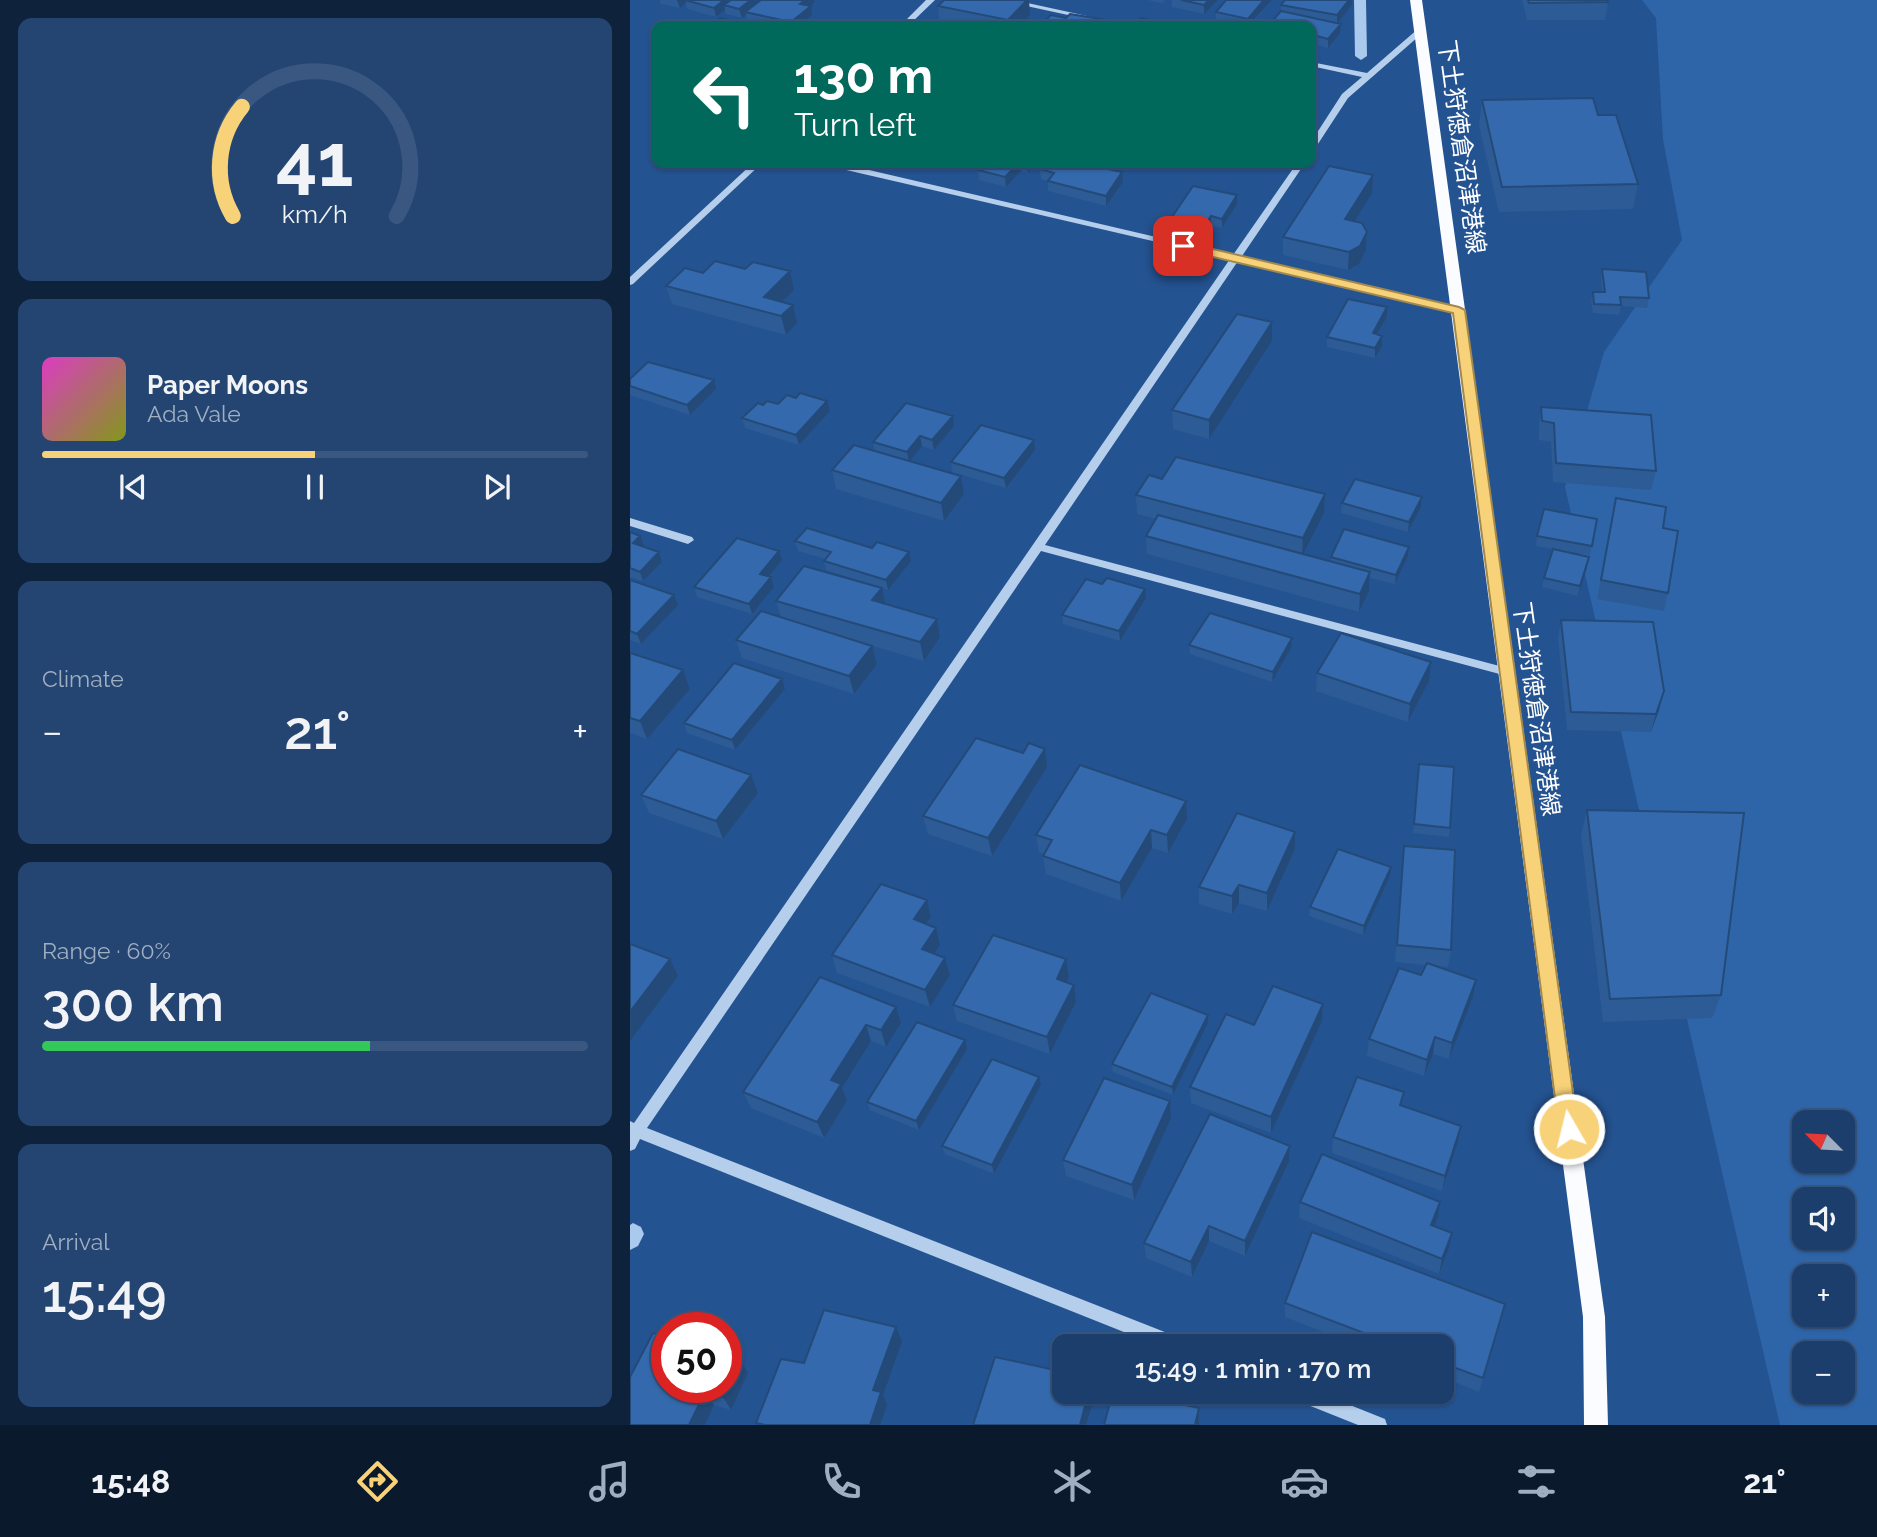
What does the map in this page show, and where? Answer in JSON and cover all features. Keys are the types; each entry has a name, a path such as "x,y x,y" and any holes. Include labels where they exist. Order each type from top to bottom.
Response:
{"main road":[{"name":"下土狩徳倉沼津港線","path":"1416,0 1594,1317 1596,1425"}],"street":[{"path":"909,21 932,0"},
{"path":"1003,0 1105,21"},
{"path":"1316,140 1345,96 1422,30"},
{"path":"1316,65 1369,76"},
{"path":"630,282 753,168"},
{"path":"850,168 1459,310"},
{"path":"1149,1334 632,1134 1040,547 1298,168"},
{"path":"630,522 688,540"},
{"path":"1040,547 1507,672"},
{"path":"1327,1404 1380,1425"}],"shaded area":[{"path":"1642,0 1877,0 1877,1425 1780,1425 1565,487 1604,352 1682,240 1663,139 1656,18"}],"building":[{"path":"685,0 724,0 714,8"},
{"path":"731,0 751,0 739,9 724,5"},
{"path":"761,0 805,0 800,4 811,6 792,21 745,12"},
{"path":"944,0 1027,0 1008,20 938,6"},
{"path":"1181,0 1209,0 1204,5"},
{"path":"1226,0 1264,0 1248,19 1216,12"},
{"path":"1285,0 1349,0 1337,15 1281,5"},
{"path":"1528,0 1607,0 1608,2 1529,3"},
{"path":"1281,11 1341,24 1328,39 1316,36 1316,21 1272,21"},
{"path":"1070,14 1107,20 1045,21 1051,15 1066,18"},
{"path":"1593,98 1598,115 1616,115 1638,184 1502,187 1482,100"},
{"path":"1329,166 1373,175 1345,219 1362,223 1367,232 1360,246 1349,252 1283,237"},
{"path":"980,168 1014,168 1005,177 978,170"},
{"path":"1103,168 1122,172 1106,196 1048,181 1054,173 1040,169"},
{"path":"1193,186 1237,195 1222,219 1211,216 1206,224 1172,217"},
{"path":"715,261 745,269 753,262 790,271 764,297 793,305 781,316 666,286 685,268 703,273"},
{"path":"1602,269 1646,272 1649,298 1620,297 1621,305 1594,304 1593,292 1605,292"},
{"path":"1348,299 1387,307 1373,333 1382,336 1375,348 1327,337"},
{"path":"1237,314 1272,322 1209,420 1172,410"},
{"path":"648,362 714,380 687,405 630,386 630,379"},
{"path":"800,393 827,401 796,435 742,418 758,403 763,405 767,401 778,404 787,395 796,398"},
{"path":"906,403 953,416 932,440 920,436 907,452 873,442"},
{"path":"1541,407 1651,415 1656,471 1556,463 1554,423 1542,421"},
{"path":"981,425 1034,440 1004,478 951,462"},
{"path":"854,445 961,476 941,503 832,470"},
{"path":"1176,457 1325,494 1303,538 1136,495 1149,475 1162,479"},
{"path":"1355,479 1422,497 1409,522 1342,503"},
{"path":"1616,498 1666,507 1663,528 1678,531 1668,593 1601,580"},
{"path":"1544,509 1597,519 1592,546 1537,536"},
{"path":"1158,515 1370,572 1360,594 1146,536"},
{"path":"807,528 872,548 877,542 909,552 886,580 824,561 831,552 795,541"},
{"path":"1344,529 1409,547 1396,575 1331,557"},
{"path":"630,532 640,536 633,543 659,552 640,572 630,568"},
{"path":"737,538 779,551 760,574 771,577 749,604 694,587"},
{"path":"1553,549 1589,557 1580,586 1544,578"},
{"path":"804,566 882,588 872,600 937,619 920,642 776,601"},
{"path":"1107,578 1145,589 1119,631 1062,615 1086,579 1102,584"},
{"path":"630,580 674,595 637,634 630,631"},
{"path":"761,611 872,646 849,676 736,640"},
{"path":"1210,613 1292,638 1273,672 1189,645"},
{"path":"1561,620 1653,622 1664,691 1656,714 1571,712"},
{"path":"1341,633 1431,662 1410,704 1317,673"},
{"path":"630,653 683,670 640,721 630,718"},
{"path":"734,663 782,679 732,740 684,723"},
{"path":"976,738 1023,753 1029,743 1045,749 988,838 923,816"},
{"path":"678,749 751,775 716,821 641,795"},
{"path":"1419,764 1454,767 1450,828 1414,824"},
{"path":"1080,765 1186,801 1167,835 1151,830 1120,883 1043,856 1052,840 1036,835"},
{"path":"1587,810 1744,813 1721,995 1610,999"},
{"path":"1237,813 1295,832 1267,893 1239,885 1232,896 1199,887"},
{"path":"1404,846 1455,850 1451,950 1397,945"},
{"path":"1338,849 1391,867 1364,926 1310,907"},
{"path":"881,884 927,900 914,919 936,928 922,949 945,958 925,990 832,955"},
{"path":"993,935 1066,959 1057,979 1074,985 1047,1037 953,1005"},
{"path":"630,944 670,959 630,1012"},
{"path":"1427,963 1476,980 1452,1043 1435,1037 1427,1060 1369,1039 1399,968 1421,975"},
{"path":"820,977 896,1007 881,1030 866,1025 831,1080 841,1084 817,1122 743,1092"},
{"path":"1273,986 1323,1004 1271,1117 1190,1087 1226,1014 1254,1025"},
{"path":"1151,993 1208,1015 1172,1087 1112,1064"},
{"path":"917,1022 965,1040 916,1121 867,1102"},
{"path":"992,1059 1039,1077 992,1165 942,1146"},
{"path":"1357,1077 1404,1092 1400,1105 1461,1126 1445,1176 1333,1137"},
{"path":"1104,1078 1170,1101 1132,1185 1063,1160"},
{"path":"1210,1114 1290,1146 1245,1241 1209,1226 1191,1262 1144,1243"},
{"path":"1322,1154 1440,1202 1431,1225 1452,1233 1442,1259 1300,1202"},
{"path":"1312,1232 1505,1304 1483,1378 1454,1367 1454,1334 1366,1334 1285,1303"},
{"path":"824,1310 896,1327 873,1390 881,1392 870,1425 756,1423 781,1359 804,1363"},
{"path":"651,1337 651,1403 700,1403 689,1425 630,1425 630,1377"},
{"path":"995,1357 1052,1369 1052,1404 1086,1404 1080,1425 973,1425"},
{"path":"1110,1404 1181,1404 1199,1408 1195,1425 1104,1425"}],"waterway":[{"path":"1360,0 1361,56"},
{"path":"630,1239 633,1234"}],"route":[{"path":"1183,246 1459,310 1569,1129"}]}
